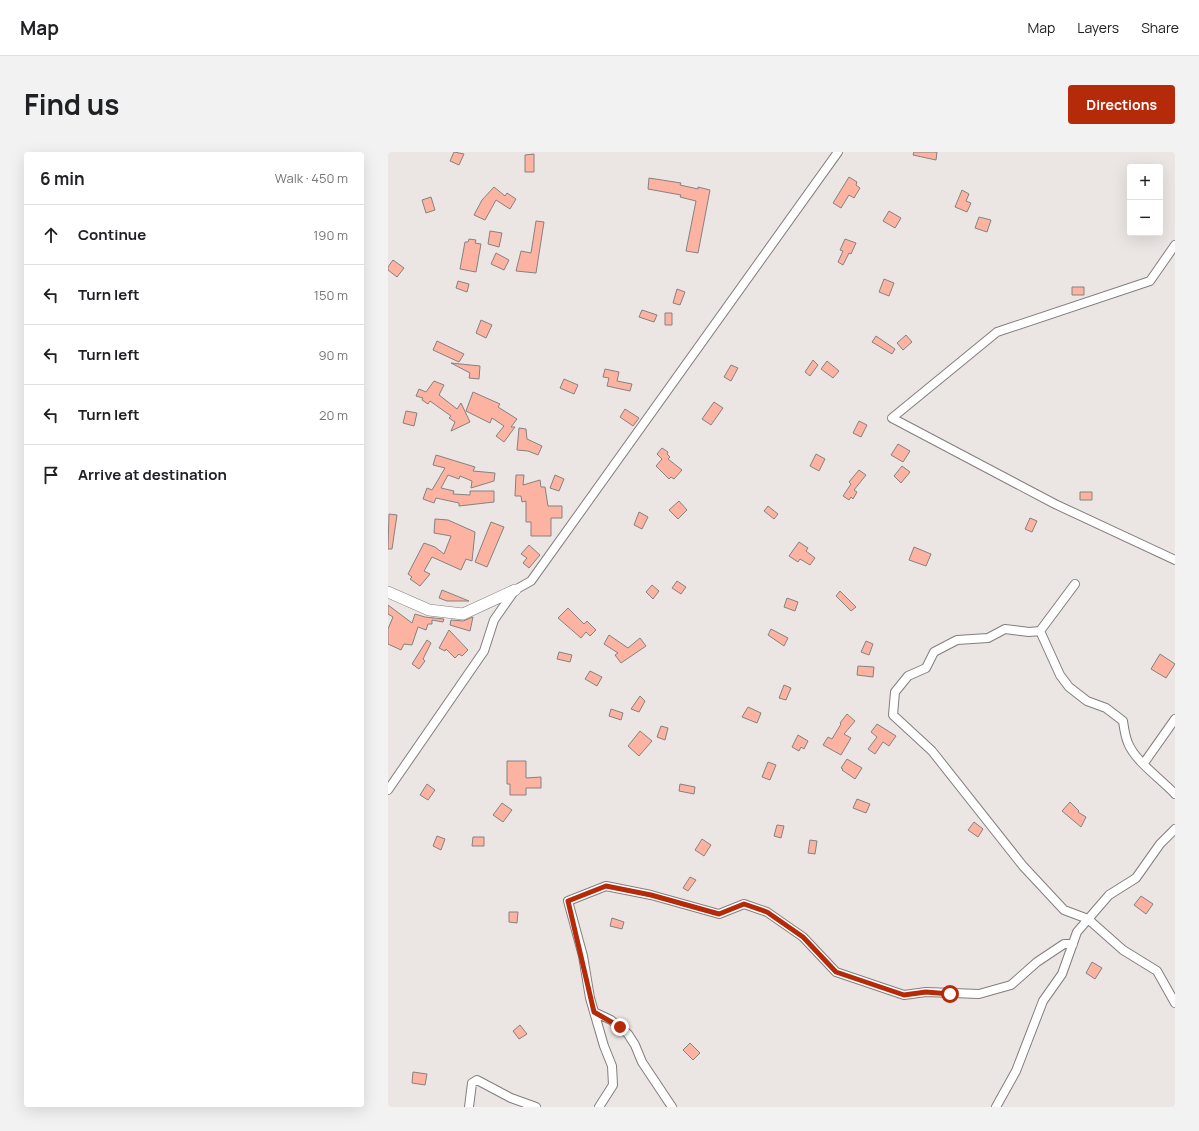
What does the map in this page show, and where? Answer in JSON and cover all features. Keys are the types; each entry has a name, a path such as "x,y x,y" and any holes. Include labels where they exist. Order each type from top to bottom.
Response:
{"street":[{"path":"388,592 429,610 463,614 531,581 838,152"},
{"path":"1175,245 1150,281 997,332 892,418 1055,504 1175,560"},
{"path":"1075,584 1040,631 1029,632 1005,628 988,638 957,640 934,652 926,668 908,676 895,692 893,715 932,751 1022,866 1064,910 1088,919 1123,950 1157,971 1175,1003"},
{"path":"388,790 484,651 494,620 515,590"},
{"path":"1040,631 1060,675 1069,687 1087,701 1106,708 1123,721 1128,743 1137,759 1144,763 1175,794"},
{"path":"1144,763 1175,719"},
{"path":"996,1107 1016,1071 1043,1001 1062,974 1077,932 1109,895 1136,878 1160,844 1175,829"},
{"path":"599,1107 610,1091 614,1079 612,1066 604,1046 594,1012 568,901 606,886 651,895 719,914 744,904 767,912 803,937 836,972 904,995 926,992 979,994 1011,985 1037,962 1064,944 1073,944"},
{"path":"594,1012 611,1020 628,1034 635,1045 642,1062 672,1107"},
{"path":"469,1107 472,1082 477,1080 506,1096 536,1107"}],"building":[{"path":"454,152 464,154 459,165 450,161"},
{"path":"914,152 937,152 936,160 913,155"},
{"path":"534,154 534,172 525,172 525,155"},
{"path":"849,177 857,182 856,185 860,188 854,198 849,195 841,208 833,203"},
{"path":"649,178 681,183 680,185 698,189 698,187 710,190 698,253 686,251 696,201 680,197 681,195 648,189"},
{"path":"494,187 505,196 507,193 516,199 510,209 496,200 485,220 474,215 482,200"},
{"path":"962,190 969,194 966,201 971,203 967,212 955,207"},
{"path":"431,197 435,210 426,213 422,200"},
{"path":"889,211 901,218 895,228 883,221"},
{"path":"979,217 991,220 987,232 975,228"},
{"path":"536,221 544,222 536,273 516,271 521,251 531,253"},
{"path":"490,231 502,233 499,247 488,244"},
{"path":"469,239 476,240 475,243 481,244 476,272 460,269 465,242 468,242"},
{"path":"845,239 856,243 851,254 849,253 843,265 838,262 843,251 840,250"},
{"path":"496,253 509,260 504,270 491,264"},
{"path":"393,260 404,268 397,277 388,270 388,267"},
{"path":"884,279 894,283 889,296 879,292"},
{"path":"458,281 469,284 467,292 456,288"},
{"path":"1072,287 1084,287 1084,295 1072,295"},
{"path":"677,289 685,292 680,305 673,303"},
{"path":"642,310 657,315 654,322 639,317"},
{"path":"665,313 672,313 672,325 665,325"},
{"path":"481,320 492,325 486,338 476,333"},
{"path":"906,335 912,342 903,350 897,343"},
{"path":"876,336 895,349 892,354 872,342"},
{"path":"437,341 464,354 459,362 433,350"},
{"path":"813,360 818,365 810,376 805,372"},
{"path":"827,361 839,371 833,378 821,369"},
{"path":"451,363 480,366 479,379 469,378 470,373"},
{"path":"731,365 738,368 731,381 724,377"},
{"path":"605,369 619,372 617,381 632,384 630,391 607,386 609,378 603,377"},
{"path":"564,379 578,385 574,394 560,388"},
{"path":"434,381 444,385 439,395 457,409 461,403 470,422 451,431 455,422 449,418 451,416 430,401 428,404 422,400 423,398 416,396 419,389 426,392"},
{"path":"473,392 500,404 498,407 517,419 511,427 515,427 504,442 496,436 504,426 492,418 490,423 466,411"},
{"path":"714,402 723,408 711,425 702,419"},
{"path":"625,409 639,418 633,426 620,417"},
{"path":"406,411 417,413 414,426 403,423"},
{"path":"859,421 867,425 861,437 853,433"},
{"path":"519,428 526,429 527,439 542,446 538,455 528,451 517,450"},
{"path":"898,444 910,451 903,462 891,455"},
{"path":"662,448 668,452 667,454 670,457 668,459 682,470 674,479 671,477 669,479 656,466 662,459 657,454"},
{"path":"816,454 825,459 819,471 810,466"},
{"path":"436,455 475,467 473,471 495,473 494,481 471,488 472,481 460,476 459,479 448,475 441,488 454,491 453,494 470,495 470,491 494,491 494,502 459,506 459,503 436,498 434,503 423,499 427,488 432,490 445,468 433,465"},
{"path":"902,466 910,472 901,483 894,476"},
{"path":"859,470 866,475 854,490 857,492 853,499 851,497 849,500 843,496 851,484 849,482"},
{"path":"516,475 524,475 523,485 540,480 541,487 545,487 548,506 562,506 562,518 551,518 551,536 531,536 531,522 526,522 526,501 522,502 521,496 515,496"},
{"path":"555,475 564,479 559,491 550,488"},
{"path":"1080,492 1092,492 1092,500 1080,500"},
{"path":"679,501 687,510 678,519 669,510"},
{"path":"768,506 778,514 774,519 764,511"},
{"path":"639,512 648,517 642,529 634,525"},
{"path":"389,514 397,515 392,549 388,549"},
{"path":"1030,518 1037,521 1032,532 1025,529"},
{"path":"435,519 448,520 475,532 472,561 466,559 461,570 432,557 424,571 430,574 420,586 410,579 412,577 408,574 424,543 435,547 444,554 451,536 434,533"},
{"path":"491,522 504,527 487,567 475,562"},
{"path":"799,542 808,548 806,551 815,558 810,565 800,559 798,562 789,556"},
{"path":"529,545 540,555 529,568 523,563 527,558 521,554"},
{"path":"914,547 931,554 926,566 909,560"},
{"path":"677,581 686,587 681,594 672,588"},
{"path":"652,585 659,591 653,599 646,592"},
{"path":"442,590 469,601 447,601 439,598"},
{"path":"840,591 856,607 851,611 836,596"},
{"path":"787,598 798,602 795,611 784,607"},
{"path":"388,605 412,623 415,614 425,617 444,619 443,622 432,620 432,624 428,624 426,630 418,627 412,645 404,644 401,650 388,644 388,629 393,617 388,614"},
{"path":"568,608 584,624 587,621 596,630 590,636 586,632 581,638 558,618"},
{"path":"473,617 470,631 450,625 451,620 463,621"},
{"path":"771,629 788,638 784,646 768,635"},
{"path":"449,630 468,650 462,656 459,654 455,658 446,649 445,651 439,648"},
{"path":"609,635 628,648 640,638 646,646 621,663 615,655 618,653 604,644"},
{"path":"427,640 431,643 423,659 425,661 419,669 412,664"},
{"path":"866,641 873,644 869,655 861,652"},
{"path":"559,652 572,655 570,662 557,659"},
{"path":"1160,654 1175,664 1166,678 1151,669"},
{"path":"858,666 874,667 873,677 857,675"},
{"path":"590,671 602,677 597,686 585,679"},
{"path":"784,685 791,688 786,700 779,698"},
{"path":"640,696 645,701 639,712 631,709"},
{"path":"748,707 761,713 757,723 742,717"},
{"path":"611,709 623,713 621,720 609,716"},
{"path":"847,714 855,721 844,734 851,738 841,755 823,745 828,737 832,739 841,724 840,723"},
{"path":"877,724 896,736 889,746 883,742 875,754 868,749 877,737 871,732"},
{"path":"661,726 668,728 665,740 657,737"},
{"path":"640,731 652,741 639,756 628,746"},
{"path":"798,735 808,741 804,749 801,747 799,751 792,747"},
{"path":"847,759 862,768 855,779 841,768"},
{"path":"507,761 526,761 526,778 541,777 541,788 526,788 526,795 510,795 510,784 507,784"},
{"path":"768,762 776,765 770,780 762,777"},
{"path":"427,784 435,790 428,800 420,795"},
{"path":"680,784 695,787 694,794 679,791"},
{"path":"857,799 870,804 866,813 853,808"},
{"path":"1070,802 1079,811 1078,812 1086,817 1081,827 1062,811"},
{"path":"502,803 512,810 503,822 493,815"},
{"path":"974,822 983,829 978,837 968,830"},
{"path":"777,825 784,826 781,838 774,836"},
{"path":"437,836 445,839 441,850 433,846"},
{"path":"473,837 484,837 484,846 472,846"},
{"path":"702,839 711,845 704,856 695,850"},
{"path":"810,840 817,841 815,854 808,853"},
{"path":"690,877 696,880 688,891 683,888"},
{"path":"1141,896 1153,904 1146,914 1134,905"},
{"path":"509,912 518,912 517,923 509,922"},
{"path":"612,918 624,922 622,929 610,926"},
{"path":"1092,962 1102,968 1095,979 1086,973"},
{"path":"520,1025 527,1034 519,1039 513,1031"},
{"path":"690,1043 700,1053 693,1060 683,1050"},
{"path":"413,1072 427,1074 425,1085 412,1083"}],"route":[{"path":"620,1027 611,1020 594,1012 587,986 574,918 568,901 606,886 651,895 719,914 744,904 767,912 803,937 836,972 870,982 904,995 926,992 950,994"}]}
